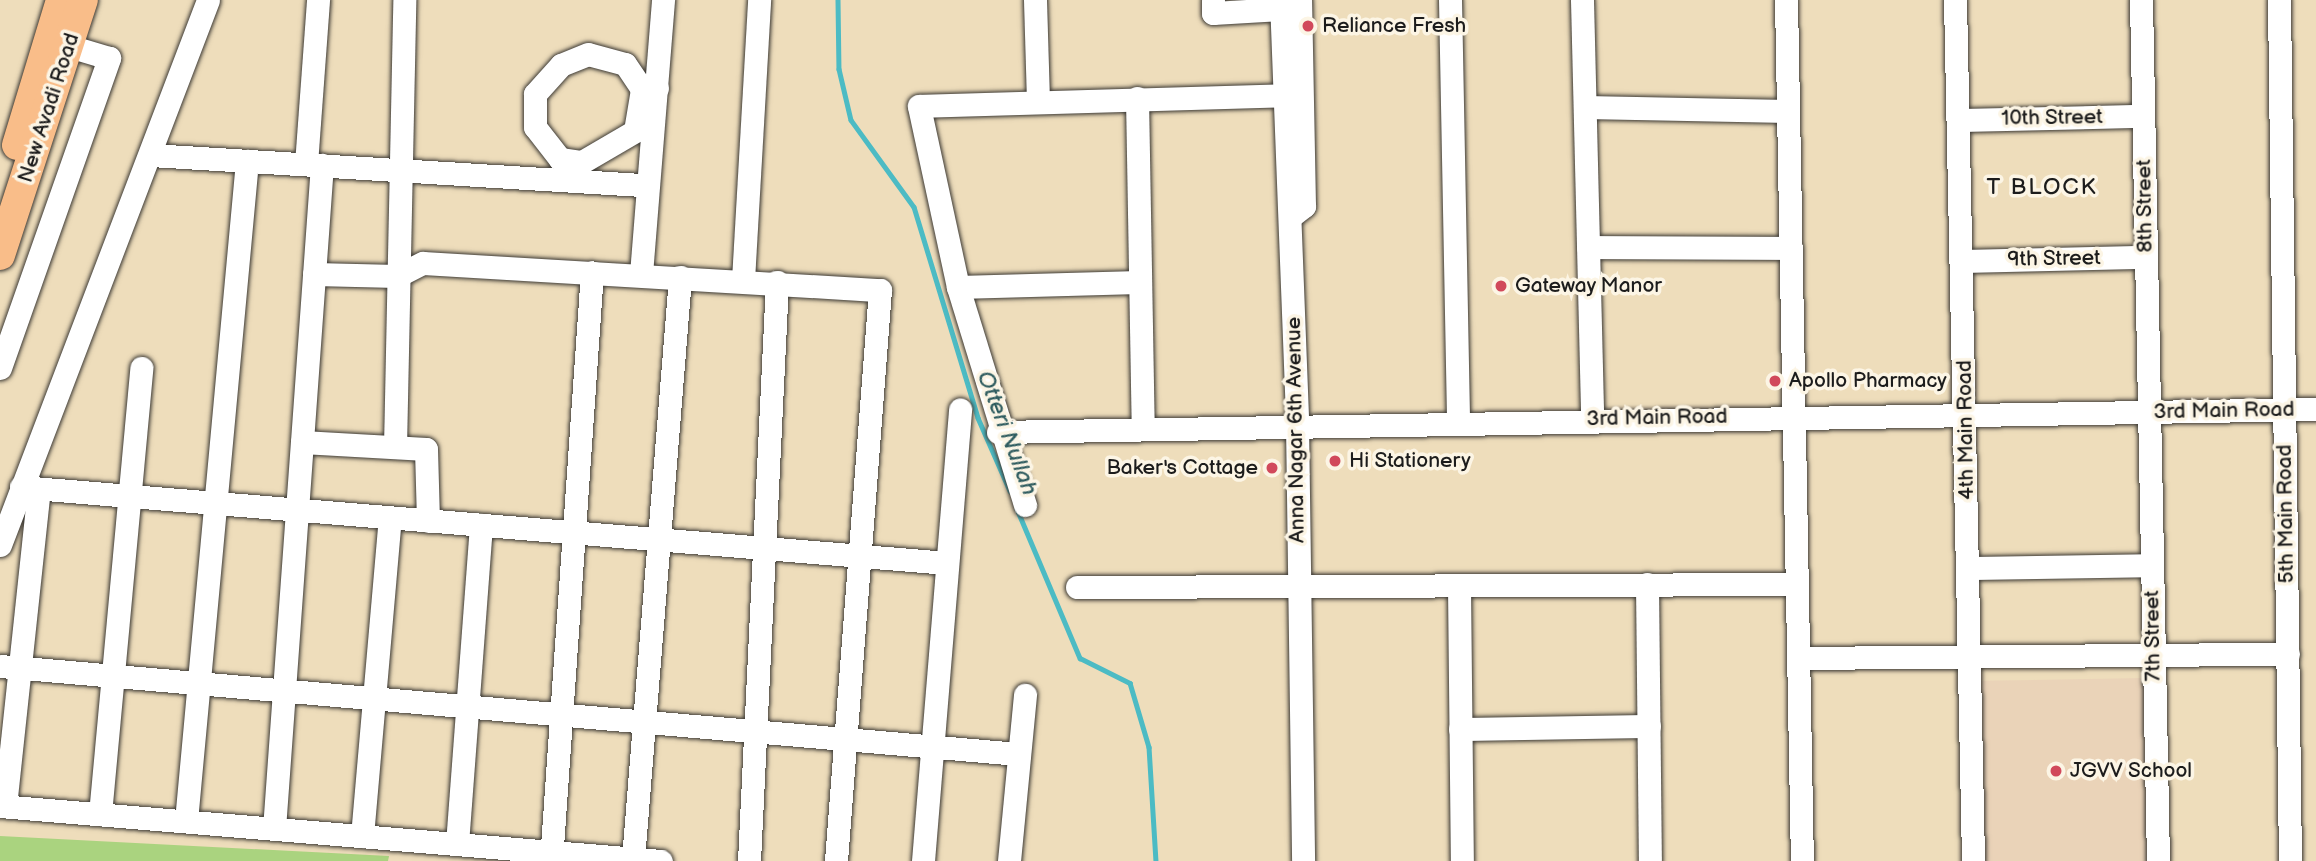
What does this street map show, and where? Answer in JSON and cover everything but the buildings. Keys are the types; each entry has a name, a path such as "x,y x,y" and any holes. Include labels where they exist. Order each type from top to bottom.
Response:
{"main road":[{"name":"New Avadi Road","path":"0,195 61,0"},
{"name":"New Avadi Road","path":"0,254 83,0"}],"street":[{"path":"0,545 30,488 208,0"},
{"path":"274,829 314,274 317,0"},
{"path":"395,447 398,170 404,0"},
{"path":"641,274 648,185 649,88 663,0"},
{"path":"743,280 759,0"},
{"path":"1035,0 1038,100"},
{"path":"1213,0 1213,13 1287,3 1304,206 1290,217"},
{"path":"1450,0 1458,422"},
{"path":"1582,0 1592,419"},
{"path":"1786,0 1802,861"},
{"name":"4th Main Road","path":"1955,0 1961,120 1973,861"},
{"name":"8th Street","path":"2141,0 2149,411"},
{"name":"5th Main Road","path":"2279,0 2290,861"},
{"name":"Anna Nagar 6th Avenue","path":"1287,3 1282,95 1290,217 1297,424 1303,861"},
{"path":"0,368 109,58 69,46"},
{"path":"588,54 625,64 649,88 635,131 582,162 560,159 535,127 535,94 561,65 588,54"},
{"path":"1025,505 998,432 958,288 919,106 1038,100 1282,95"},
{"path":"1137,98 1143,428"},
{"path":"1585,107 1788,111"},
{"name":"10th Street","path":"1961,120 2143,116"},
{"path":"151,155 648,185"},
{"path":"186,821 247,160"},
{"path":"1588,247 1791,248"},
{"name":"9th Street","path":"1963,261 2146,257"},
{"path":"314,274 397,276 423,263 880,289 836,861"},
{"path":"551,856 592,272"},
{"path":"633,859 680,277"},
{"path":"749,861 762,547 778,282"},
{"path":"958,288 1139,282"},
{"path":"100,814 141,368"},
{"name":"3rd Main Road","path":"998,432 1297,424 2316,409"},
{"path":"923,861 960,410"},
{"name":"7th Street","path":"2149,411 2158,861"},
{"path":"302,442 429,450 428,521"},
{"path":"30,488 947,564"},
{"path":"30,488 10,667 3,806 457,844 551,856 660,861"},
{"path":"362,836 390,518"},
{"path":"457,844 481,525"},
{"path":"1968,568 2152,565"},
{"path":"1647,584 1650,861"},
{"path":"1077,587 1797,584"},
{"path":"1459,586 1462,861"},
{"path":"1798,658 1970,659 2154,654 2288,654"},
{"path":"10,667 1019,754"},
{"path":"1009,861 1025,695"},
{"path":"1461,729 1648,726"}],"shaded area":[{"name":"JGVV School","path":"2144,678 2147,861 1968,861 1965,681"}],"green space":[{"path":"0,836 389,856 388,861 0,861"}],"waterway":[{"name":"Otteri Nullah","path":"838,0 839,69 851,120 914,207 978,418 1010,491"},
{"name":"Otteri Nullah","path":"1017,509 1080,658 1130,683 1149,747 1156,861"}],"place":[{"name":"Reliance Fresh","path":"1308,26"},
{"name":"Gateway Manor","path":"1501,286"},
{"name":"Apollo Pharmacy","path":"1775,381"},
{"name":"Hi Stationery","path":"1335,461"},
{"name":"Baker's Cottage","path":"1272,468"},
{"name":"JGVV School","path":"2056,771"}],"district":[{"name":"T BLOCK","path":"2042,187"}]}
